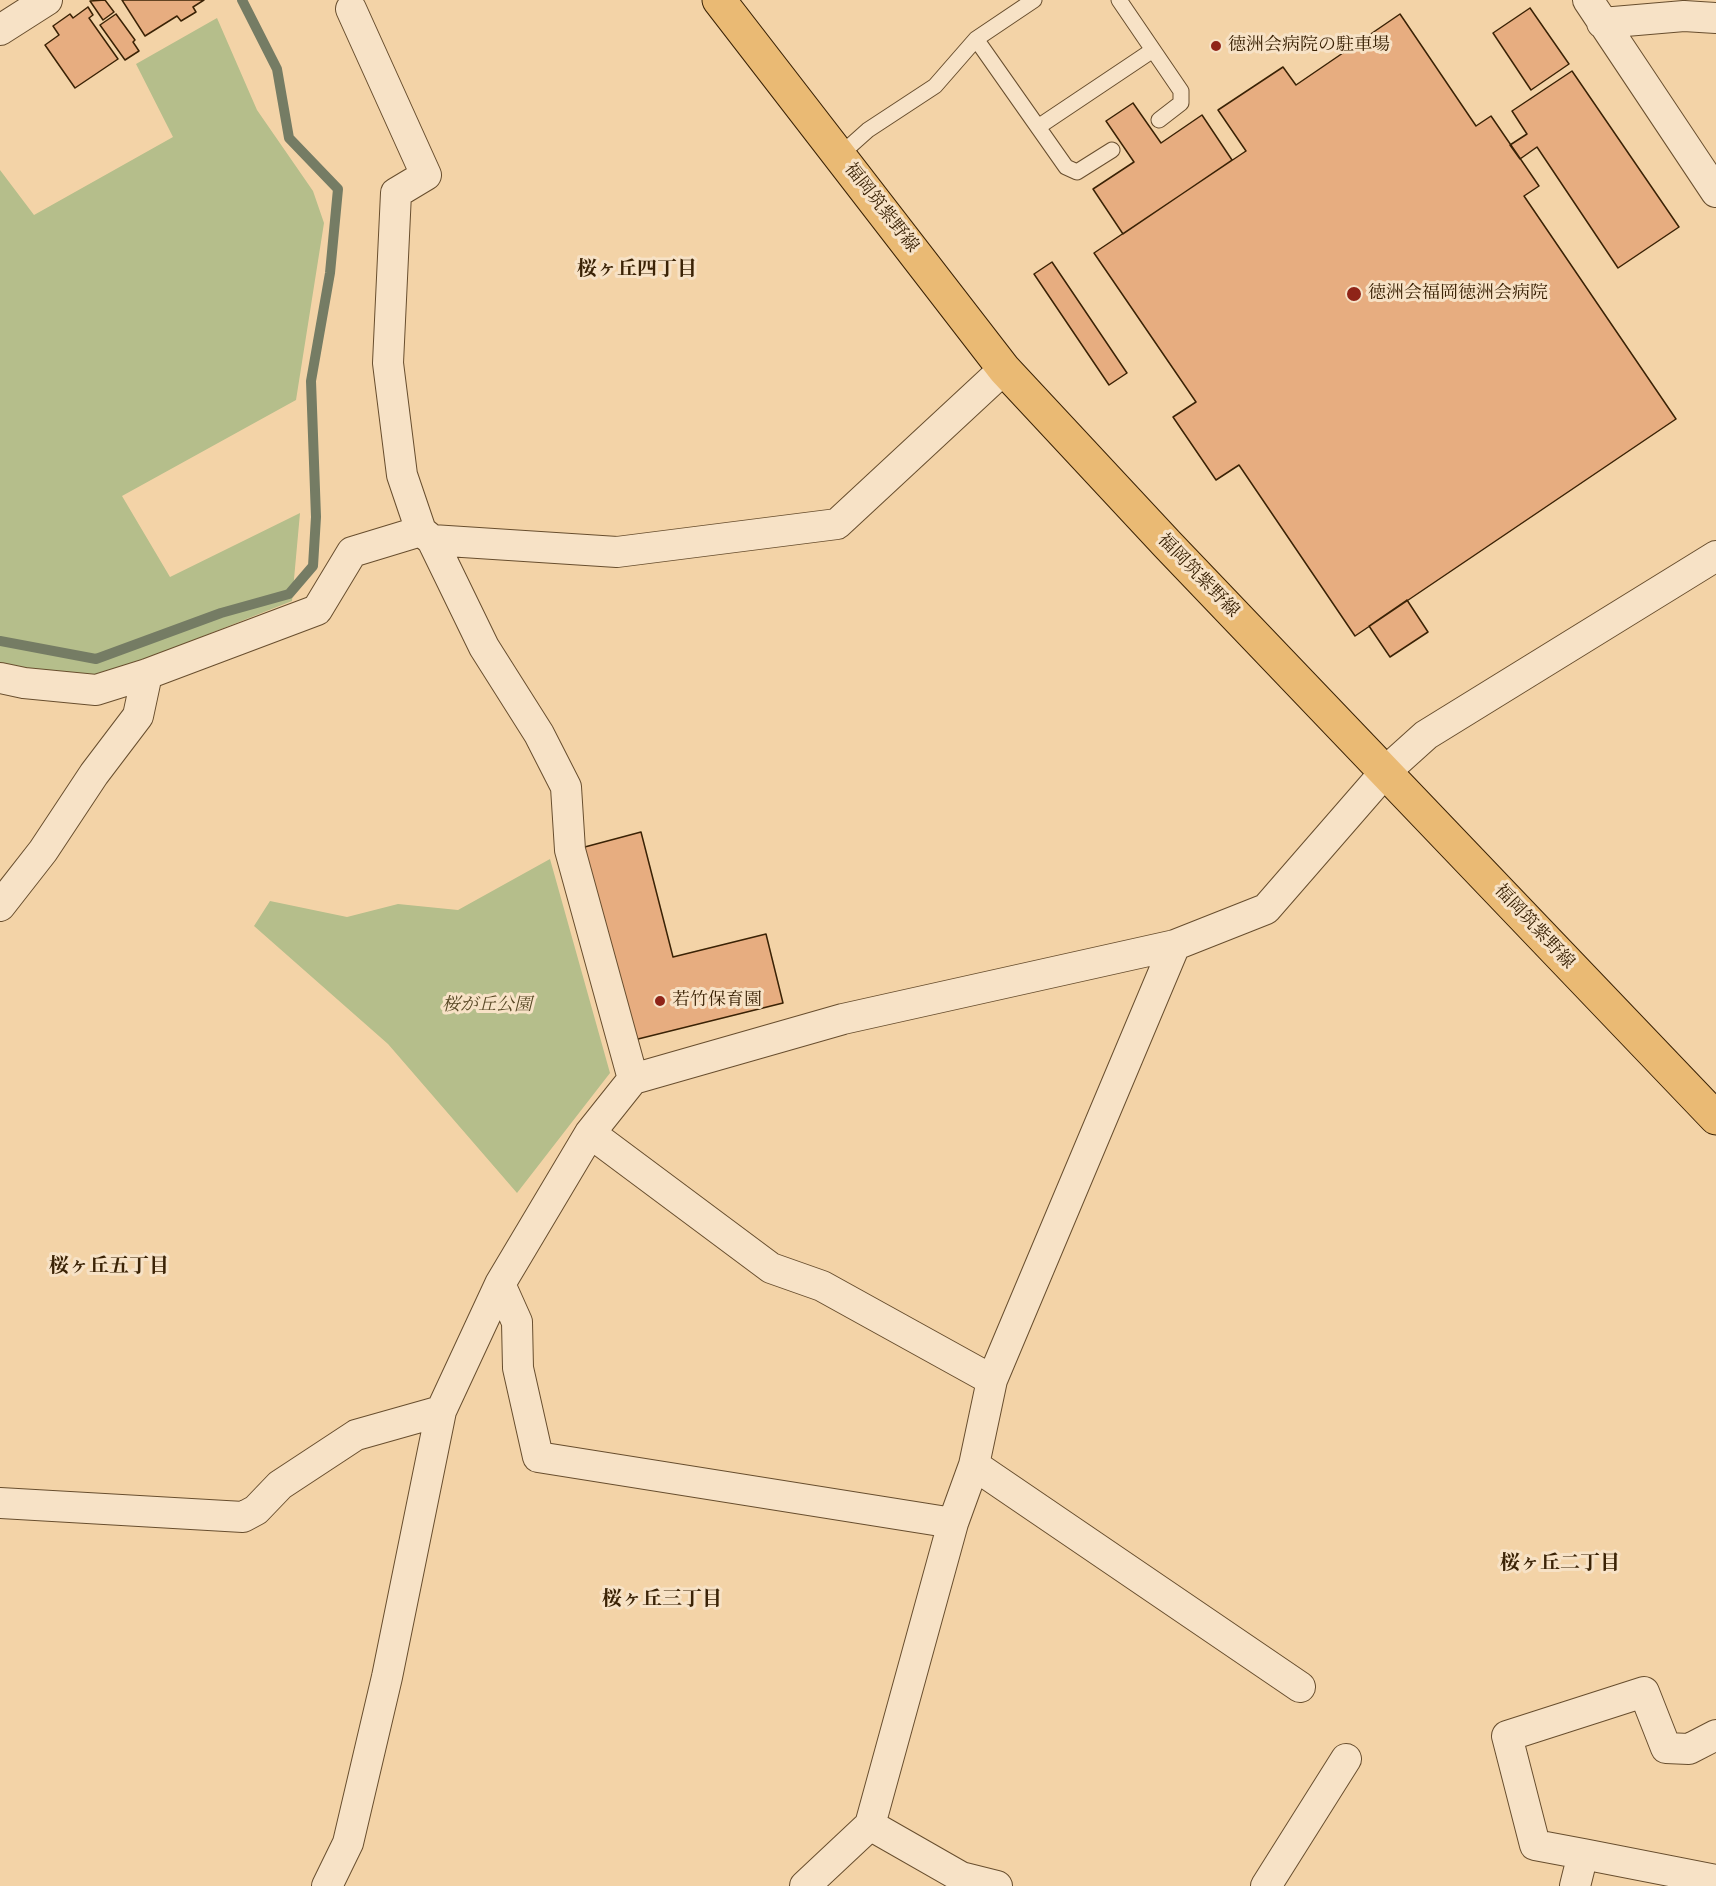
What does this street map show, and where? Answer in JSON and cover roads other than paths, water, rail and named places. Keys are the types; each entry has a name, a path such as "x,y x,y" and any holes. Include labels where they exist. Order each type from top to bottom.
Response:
{"main road":[{"name":"福岡筑紫野線","path":"719,0 1004,369 1168,545 1716,1118"}],"street":[{"path":"0,30 47,0"},
{"path":"351,9 426,175 396,194 388,363 402,475 426,535 484,647 538,734 566,787 570,850 633,1078"},
{"path":"1595,11 1716,18"},
{"path":"1595,11 1716,192"},
{"path":"0,678 24,683 96,690 147,674 317,610 352,552 426,535 617,552 837,524 1004,369"},
{"path":"327,1886 348,1843 387,1677 441,1411 500,1284 590,1133 633,1078 843,1019 1175,945 1266,909 1386,771 1426,735 1716,556"},
{"path":"0,906 43,851 94,774 138,716 147,674"},
{"path":"805,1886 870,1825 952,1523 974,1465 992,1380 1175,945"},
{"path":"590,1133 771,1268 822,1286 992,1380"},
{"path":"500,1284 517,1322 518,1368 538,1457 952,1523"},
{"path":"0,1503 243,1517 256,1510 280,1485 356,1434 441,1411"},
{"path":"974,1465 1300,1687"},
{"path":"1716,1736 1689,1749 1666,1748 1644,1692 1507,1736 1535,1845 1716,1880"},
{"path":"1266,1886 1346,1759"},
{"path":"870,1825 961,1877 997,1886"},
{"path":"1575,1886 1583,1854"}],"lane":[{"path":"840,155 868,130 935,86 976,39 1034,0"},
{"path":"1119,0 1180,91 1181,103 1159,120"},
{"path":"976,39 1066,167 1077,172 1112,150"},
{"path":"1038,127 1153,50"}],"waterway":[{"path":"0,641 96,659 221,613 289,594 313,566 316,517 311,381 330,273 338,189 289,138 277,69 242,0"}],"place":[{"name":"徳洲会病院の駐車場","path":"1216,46"},
{"name":"徳洲会福岡徳洲会病院","path":"1354,294"},
{"name":"若竹保育園","path":"660,1001"}],"district":[{"name":"桜ヶ丘四丁目","path":"637,270"},
{"name":"桜ヶ丘五丁目","path":"109,1267"},
{"name":"桜ヶ丘二丁目","path":"1560,1564"},
{"name":"桜ヶ丘三丁目","path":"662,1600"}],"park label":[{"name":"桜が丘公園","path":"487,1006"}]}
